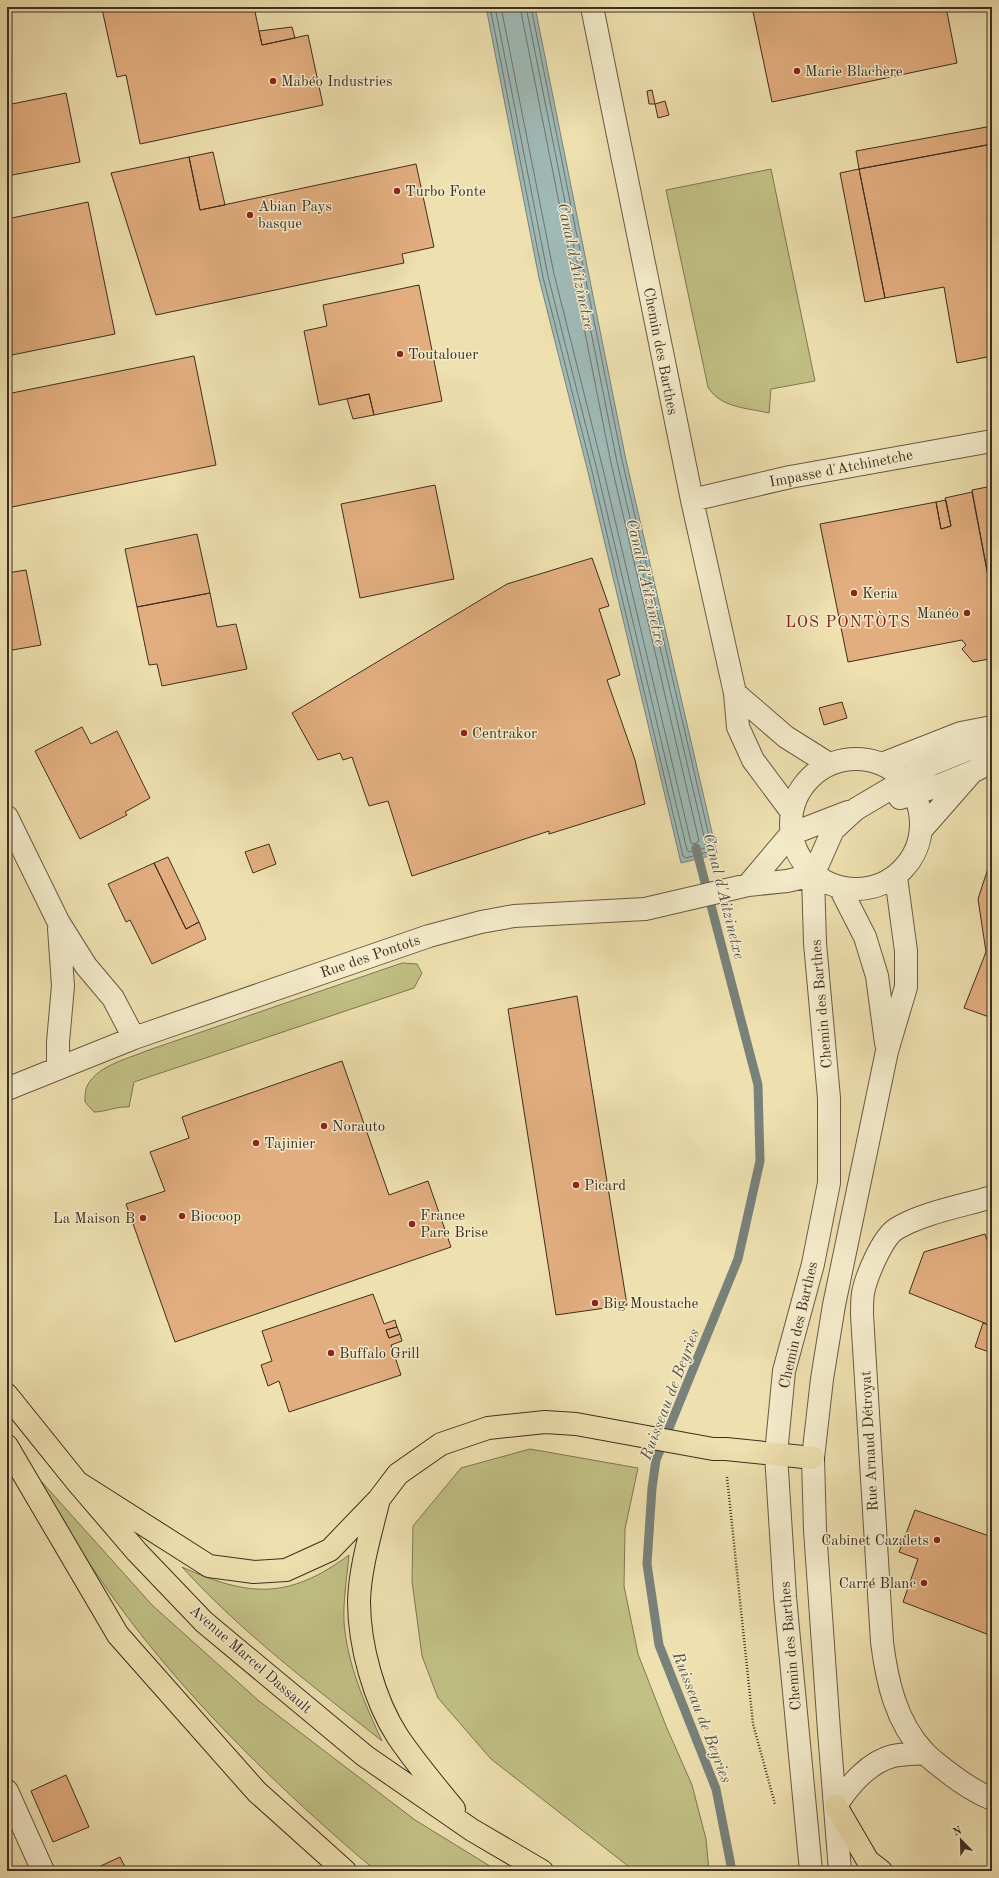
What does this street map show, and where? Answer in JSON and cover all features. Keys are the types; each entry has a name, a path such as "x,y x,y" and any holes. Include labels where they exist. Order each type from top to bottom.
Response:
{"main road":[{"name":"Avenue Marcel Dassault","path":"7,1395 77,1482 137,1552 204,1622 365,1756 472,1830 542,1871"},
{"path":"77,1482 209,1566 254,1572 286,1570 330,1550 379,1499 398,1474 441,1444 488,1428 545,1422 576,1424 720,1449 813,1458"},
{"path":"7,1446 118,1635 257,1792 345,1871"},
{"path":"379,1499 363,1567 360,1601 362,1640 375,1691 397,1736 472,1830"},
{"path":"836,1806 868,1861 881,1871"}],"street":[{"name":"Chemin des Barthes","path":"592,7 692,500 735,693 738,727 753,760 791,811"},
{"name":"Impasse d'Atchinetche","path":"692,500 790,476 992,441"},
{"path":"735,693 786,737 829,764"},
{"path":"882,764 961,734 992,727"},
{"path":"910,787 932,764 969,749 992,743"},
{"path":"847,759 864,759 882,764 910,787 920,811 922,829 914,856 896,877 883,884 869,889 840,888 813,875 797,854 791,834 791,811 799,792 812,776 829,764 847,759"},
{"path":"748,885 791,834 910,787 972,772 992,762"},
{"path":"922,829 972,772"},
{"path":"813,875 833,830 856,809"},
{"path":"7,817 59,923 86,966 113,998 134,1038"},
{"name":"Chemin des Barthes","path":"810,1871 785,1596 776,1454 784,1371 813,1264 829,1183 829,1098 815,943 813,875"},
{"name":"Rue des Pontots","path":"7,1089 134,1038 422,938 481,922 514,916 646,909 748,885 787,881 813,875"},
{"name":"Chemin des Barthes","path":"840,1871 815,1530 813,1458 822,1379 834,1305 887,1051 906,987 906,951 896,877"},
{"name":"Chemin des Barthes","path":"840,888 865,937 877,976 887,1051"},
{"path":"58,1068 58,1042 64,986 59,923"},
{"name":"Rue Arnaud Détroyat","path":"992,1197 919,1219 896,1230 883,1242 863,1293 862,1315 882,1642 886,1676 895,1704 907,1731 924,1753 955,1778 992,1798"},
{"path":"836,1806 846,1790 881,1760 894,1756 924,1753"},
{"path":"7,1792 43,1871"}],"path":[{"path":"720,1449 725,1463 753,1724 775,1805"}],"shaded area":[{"path":"771,169 815,381 771,389 769,413 727,403 713,394 708,387 666,190"},
{"path":"402,963 417,964 422,973 414,988 134,1082 129,1107 120,1107 94,1112 85,1102 86,1089 90,1081 103,1069 121,1061 146,1051"},
{"path":"530,1449 638,1468 625,1529 624,1586 638,1654 666,1726 692,1785 706,1839 709,1871 637,1871 628,1866 491,1759 438,1698 422,1656 412,1581 413,1526 461,1468"},
{"path":"41,1481 152,1605 259,1701 415,1820 498,1871 376,1871 280,1785 234,1740 189,1692 147,1643 108,1591 73,1537"},
{"path":"349,1555 344,1605 346,1638 358,1683 369,1713 382,1741 253,1637 182,1567 228,1584 248,1588 268,1589 287,1586 307,1580 327,1570"}],"water":[{"name":"Canal d'Aitzinetxe","path":"486,7 535,7 626,460 717,854 681,863 588,472 539,278"}],"building":[{"path":"109,7 254,7 262,45 308,35 323,105 140,144 126,75 117,77 102,9"},
{"path":"752,7 946,7 957,63 772,102"},
{"path":"292,27 295,38 262,45 259,31"},
{"path":"652,90 655,104 649,104 647,91"},
{"path":"66,93 80,162 7,176 7,105"},
{"path":"665,101 669,115 658,118 655,104"},
{"path":"992,126 992,144 859,169 856,151"},
{"path":"992,144 992,356 957,363 944,287 885,298 859,169"},
{"path":"213,152 225,205 200,210 189,157"},
{"path":"189,157 200,210 416,164 434,247 402,254 404,263 156,315 111,173"},
{"path":"859,169 885,298 865,302 840,173"},
{"path":"88,202 115,334 7,356 7,219"},
{"path":"419,285 442,401 374,415 369,394 319,405 304,331 327,326 323,305"},
{"path":"194,356 216,465 7,508 7,394"},
{"path":"369,394 374,415 353,419 347,399"},
{"path":"435,485 454,579 360,598 341,504"},
{"path":"992,486 992,597 972,490"},
{"path":"972,492 992,597 992,654 989,655 989,659 973,662 962,649 966,645 962,640 848,662 820,524 936,502 941,529 951,526 945,498"},
{"path":"946,500 951,526 941,529 936,502"},
{"path":"197,534 210,593 137,607 125,549"},
{"name":"Centrakor","path":"592,558 609,606 599,609 620,675 607,680 635,760 645,804 549,834 549,831 412,876 388,801 369,806 352,757 343,760 340,753 318,760 292,713 507,584"},
{"path":"26,570 41,645 7,651 7,573"},
{"path":"210,593 217,627 236,624 247,669 162,686 157,664 149,665 137,607"},
{"path":"842,702 847,718 824,725 819,708"},
{"path":"82,727 91,744 117,731 150,798 125,812 127,815 80,839 35,751"},
{"path":"269,844 276,864 253,873 245,852"},
{"path":"992,856 992,1018 964,1008 986,952 978,899"},
{"path":"168,857 199,922 186,929 154,863"},
{"path":"154,863 186,929 199,922 206,939 152,964 130,920 126,922 108,884"},
{"path":"577,996 627,1305 556,1315 508,1009"},
{"path":"342,1061 389,1195 428,1181 451,1247 175,1342 126,1204 165,1191 150,1152 189,1138 182,1117"},
{"path":"985,1234 992,1255 992,1326 909,1293 924,1252"},
{"name":"Buffalo Grill","path":"373,1294 384,1324 395,1320 397,1327 386,1330 389,1338 400,1334 402,1341 391,1345 401,1375 289,1412 279,1381 268,1386 261,1365 272,1361 262,1331"},
{"path":"983,1323 992,1326 992,1353 975,1347"},
{"path":"397,1327 400,1334 389,1338 386,1330"},
{"path":"915,1510 992,1537 992,1636 903,1602 918,1559 899,1552"},
{"path":"66,1775 89,1827 53,1842 31,1791"},
{"path":"120,1857 127,1871 90,1871"}],"waterway":[{"name":"Ruisseau de Beyries","path":"696,848 758,1085 760,1161 738,1259 656,1460 652,1488 647,1564 659,1645 716,1789 732,1871"}],"place":[{"name":"Marie Blachère","path":"797,71"},
{"name":"Mabéo Industries","path":"273,81"},
{"name":"Turbo Fonte","path":"397,191"},
{"name":"Abian Pays basque","path":"250,215"},
{"name":"Toutalouer","path":"400,354"},
{"name":"Keria","path":"854,593"},
{"name":"Manéo","path":"967,613"},
{"name":"Centrakor","path":"464,733"},
{"name":"Norauto","path":"324,1126"},
{"name":"Tajinier","path":"256,1143"},
{"name":"Picard","path":"576,1185"},
{"name":"Biocoop","path":"182,1216"},
{"name":"La Maison B","path":"143,1218"},
{"name":"France Pare Brise","path":"412,1224"},
{"name":"Big Moustache","path":"595,1303"},
{"name":"Buffalo Grill","path":"331,1353"},
{"name":"Cabinet Cazalets","path":"937,1540"},
{"name":"Carré Blanc","path":"924,1583"}],"district":[{"name":"LOS PONTÒTS","path":"848,621"}]}
